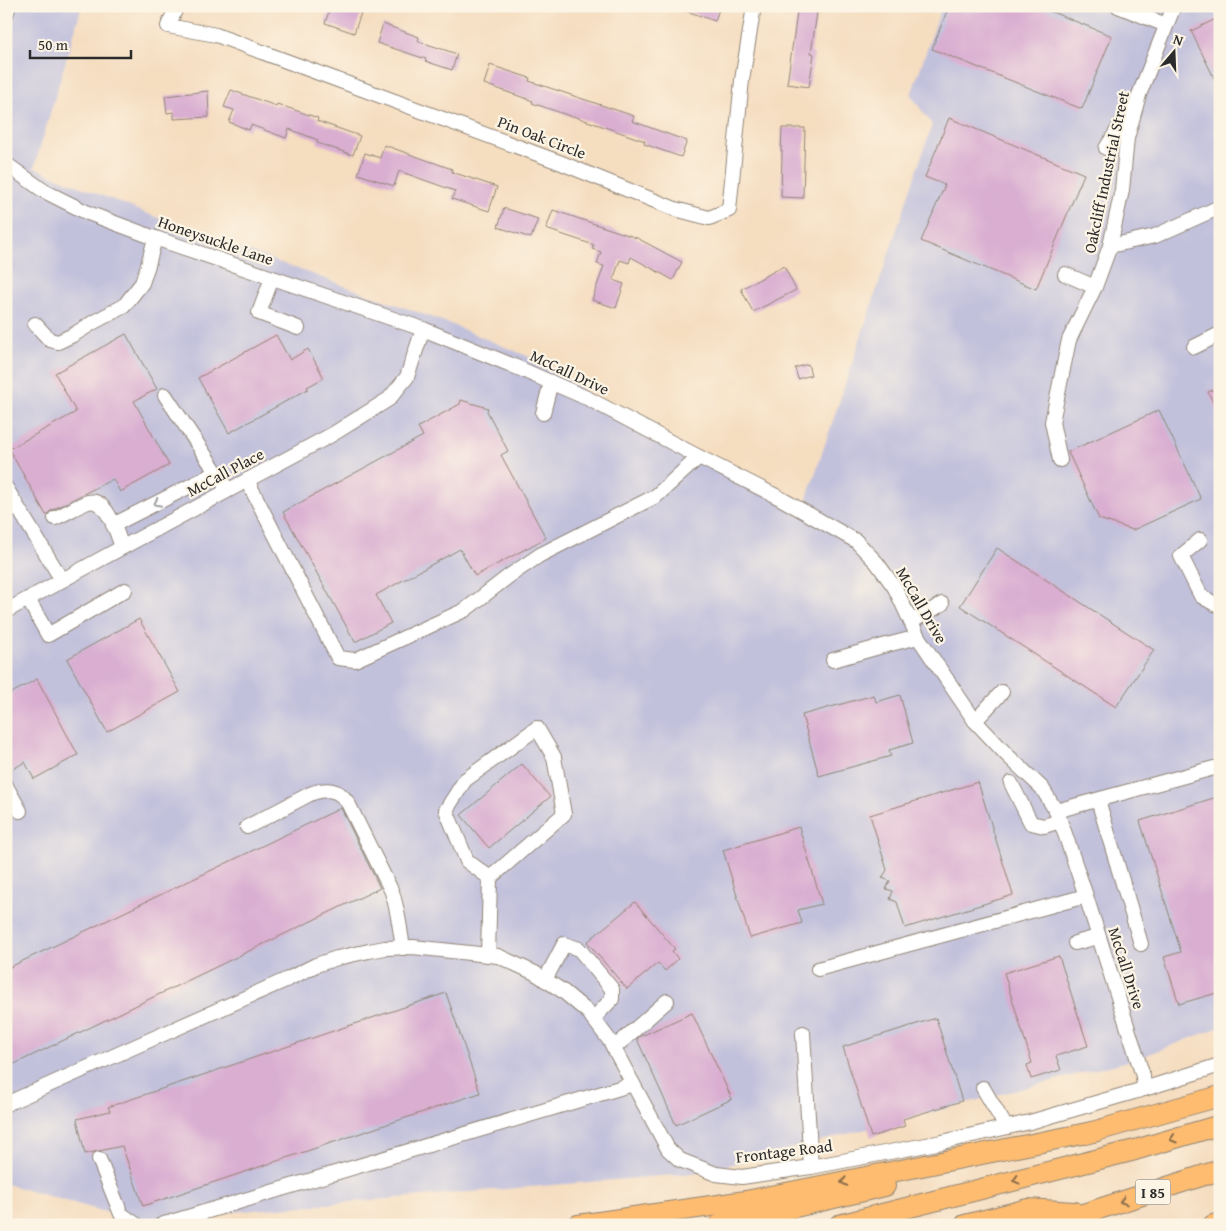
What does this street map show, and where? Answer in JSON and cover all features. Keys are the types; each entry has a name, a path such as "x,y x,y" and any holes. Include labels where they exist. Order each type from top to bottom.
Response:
{"highway":[{"path":"719,1225 866,1191 1097,1131 1220,1096"},
{"path":"838,1225 1135,1150 1220,1125"},
{"path":"578,1225 746,1201 1097,1131"},
{"name":"I 85","path":"1049,1225 1220,1170"},
{"path":"965,1225 1028,1209 1086,1213"},
{"path":"1213,1225 1220,1223"}],"street":[{"path":"6,14 9,6"},
{"name":"Pin Oak Circle","path":"177,6 168,26 216,35 558,162 675,209 709,218 729,210 742,80 754,6"},
{"path":"1118,6 1166,25"},
{"name":"Oakcliff Industrial Street","path":"1060,460 1052,422 1069,340 1095,287 1110,246 1122,190 1127,138 1139,95 1174,6"},
{"path":"1106,148 1139,95"},
{"name":"Honeysuckle Lane","path":"6,164 44,191 88,213 155,238 423,329"},
{"path":"1110,246 1155,236 1220,207"},
{"path":"35,324 50,340 58,342 124,306 142,283 155,238"},
{"path":"1065,274 1095,287"},
{"path":"272,278 259,313 298,328"},
{"name":"McCall Drive","path":"423,329 589,399 778,497 856,541 877,563 895,588 918,637 975,721 1042,788 1058,816 1086,896 1143,1076 1144,1089"},
{"name":"McCall Place","path":"6,611 332,434 389,399 407,377 423,329"},
{"path":"1194,347 1220,334"},
{"path":"543,413 551,382"},
{"path":"165,395 228,490"},
{"path":"247,480 338,658 355,660 464,610 508,576 540,555 656,496 699,457"},
{"path":"113,525 215,472"},
{"path":"6,488 62,580"},
{"path":"55,518 88,502 97,503 104,507 122,547"},
{"path":"1200,540 1181,556 1201,596 1220,606"},
{"path":"28,599 48,635 125,590"},
{"path":"911,622 942,604"},
{"path":"833,660 918,637"},
{"path":"975,721 1002,692"},
{"path":"488,955 490,878 564,814 554,757 537,728 465,780 446,810 467,861 490,878"},
{"path":"1011,782 1031,823 1044,826 1058,816 1098,800 1214,768"},
{"path":"6,786 20,811"},
{"path":"247,827 317,792 334,790 344,797 392,892 408,948"},
{"path":"1098,800 1141,944"},
{"path":"818,969 1086,896"},
{"path":"1075,943 1098,937"},
{"path":"545,980 564,944 579,949 612,989 612,999 593,1018"},
{"name":"Frontage Road","path":"6,1104 288,980 316,965 337,958 384,948 408,948 498,956 534,973 564,992 593,1018 610,1041 668,1149 680,1160 716,1174 742,1177 811,1167 942,1142 1030,1122 1220,1065"},
{"path":"614,1048 667,1001"},
{"path":"803,1033 811,1167"},
{"path":"161,1225 633,1084"},
{"path":"983,1088 1006,1127"},
{"path":"99,1159 121,1214 137,1225"}],"shaded area":[{"path":"6,6 82,6 34,168 173,224 453,325 548,365 613,413 805,504 932,125 911,95 942,6 1220,6 1220,1027 1136,1059 697,1173 134,1220 6,1184"}],"building":[{"path":"331,6 340,6 361,13 354,33 325,23"},
{"path":"678,6 720,6 715,21 678,8"},
{"path":"798,6 818,6 811,53 814,54 809,87 787,84"},
{"path":"949,6 1037,6 1112,36 1082,109 932,49"},
{"path":"1220,17 1220,90 1191,31"},
{"path":"383,24 419,37 418,41 457,54 452,70 425,61 426,59 377,43"},
{"path":"490,65 530,78 529,81 634,116 632,121 687,141 681,157 644,144 645,141 532,103 533,101 484,84"},
{"path":"231,90 318,118 317,121 360,136 353,155 317,143 318,140 289,129 286,138 251,125 249,130 229,122 234,110 224,107"},
{"path":"208,91 209,117 174,119 174,112 167,113 165,96"},
{"path":"949,118 1084,174 1036,289 921,241 945,185 925,177"},
{"path":"782,128 805,128 803,198 781,197"},
{"path":"384,145 452,169 452,172 497,187 489,211 452,199 455,191 399,171 394,186 358,174 365,153 380,158"},
{"path":"504,208 538,219 531,238 498,227"},
{"path":"553,210 637,238 682,262 673,280 631,257 629,263 620,260 613,280 624,284 616,308 592,300 604,266 597,264 601,252 592,249 594,245 546,229"},
{"path":"784,266 796,290 753,312 741,289"},
{"path":"126,334 157,389 134,401 169,465 120,492 113,479 52,510 46,515 9,449 76,412 55,373"},
{"path":"276,335 290,360 308,349 324,378 307,387 308,389 229,433 198,378"},
{"path":"808,364 811,375 798,379 795,368"},
{"path":"1220,386 1220,416 1208,392"},
{"path":"461,400 488,408 487,411 508,451 501,455 546,538 475,576 460,549 376,595 391,623 355,642 283,512 423,436 418,427 460,404"},
{"path":"1159,410 1201,499 1133,530 1099,519 1068,452"},
{"path":"997,548 1154,650 1116,707 960,606"},
{"path":"139,619 180,692 107,732 67,659"},
{"path":"37,679 78,755 34,779 25,762 6,773 6,696"},
{"path":"874,695 876,702 900,695 913,743 889,750 891,756 819,776 802,715"},
{"path":"522,764 550,797 489,848 461,815"},
{"path":"978,782 1013,895 905,928 897,902 890,899 893,891 886,889 890,881 882,878 887,870 870,815"},
{"path":"1220,796 1220,992 1179,1004 1164,957 1181,952 1140,821"},
{"path":"341,808 380,888 6,1068 6,969"},
{"path":"799,827 822,904 798,910 802,923 750,938 723,850"},
{"path":"635,902 675,949 672,951 678,959 665,971 658,963 627,989 587,942"},
{"path":"1059,956 1088,1046 1056,1056 1061,1070 1031,1079 1027,1065 1032,1063 1004,973"},
{"path":"446,993 480,1093 143,1206 122,1146 85,1154 77,1119 110,1111 108,1107"},
{"path":"692,1013 732,1099 676,1125 637,1039"},
{"path":"936,1018 962,1101 903,1119 905,1126 871,1137 843,1047"}]}
